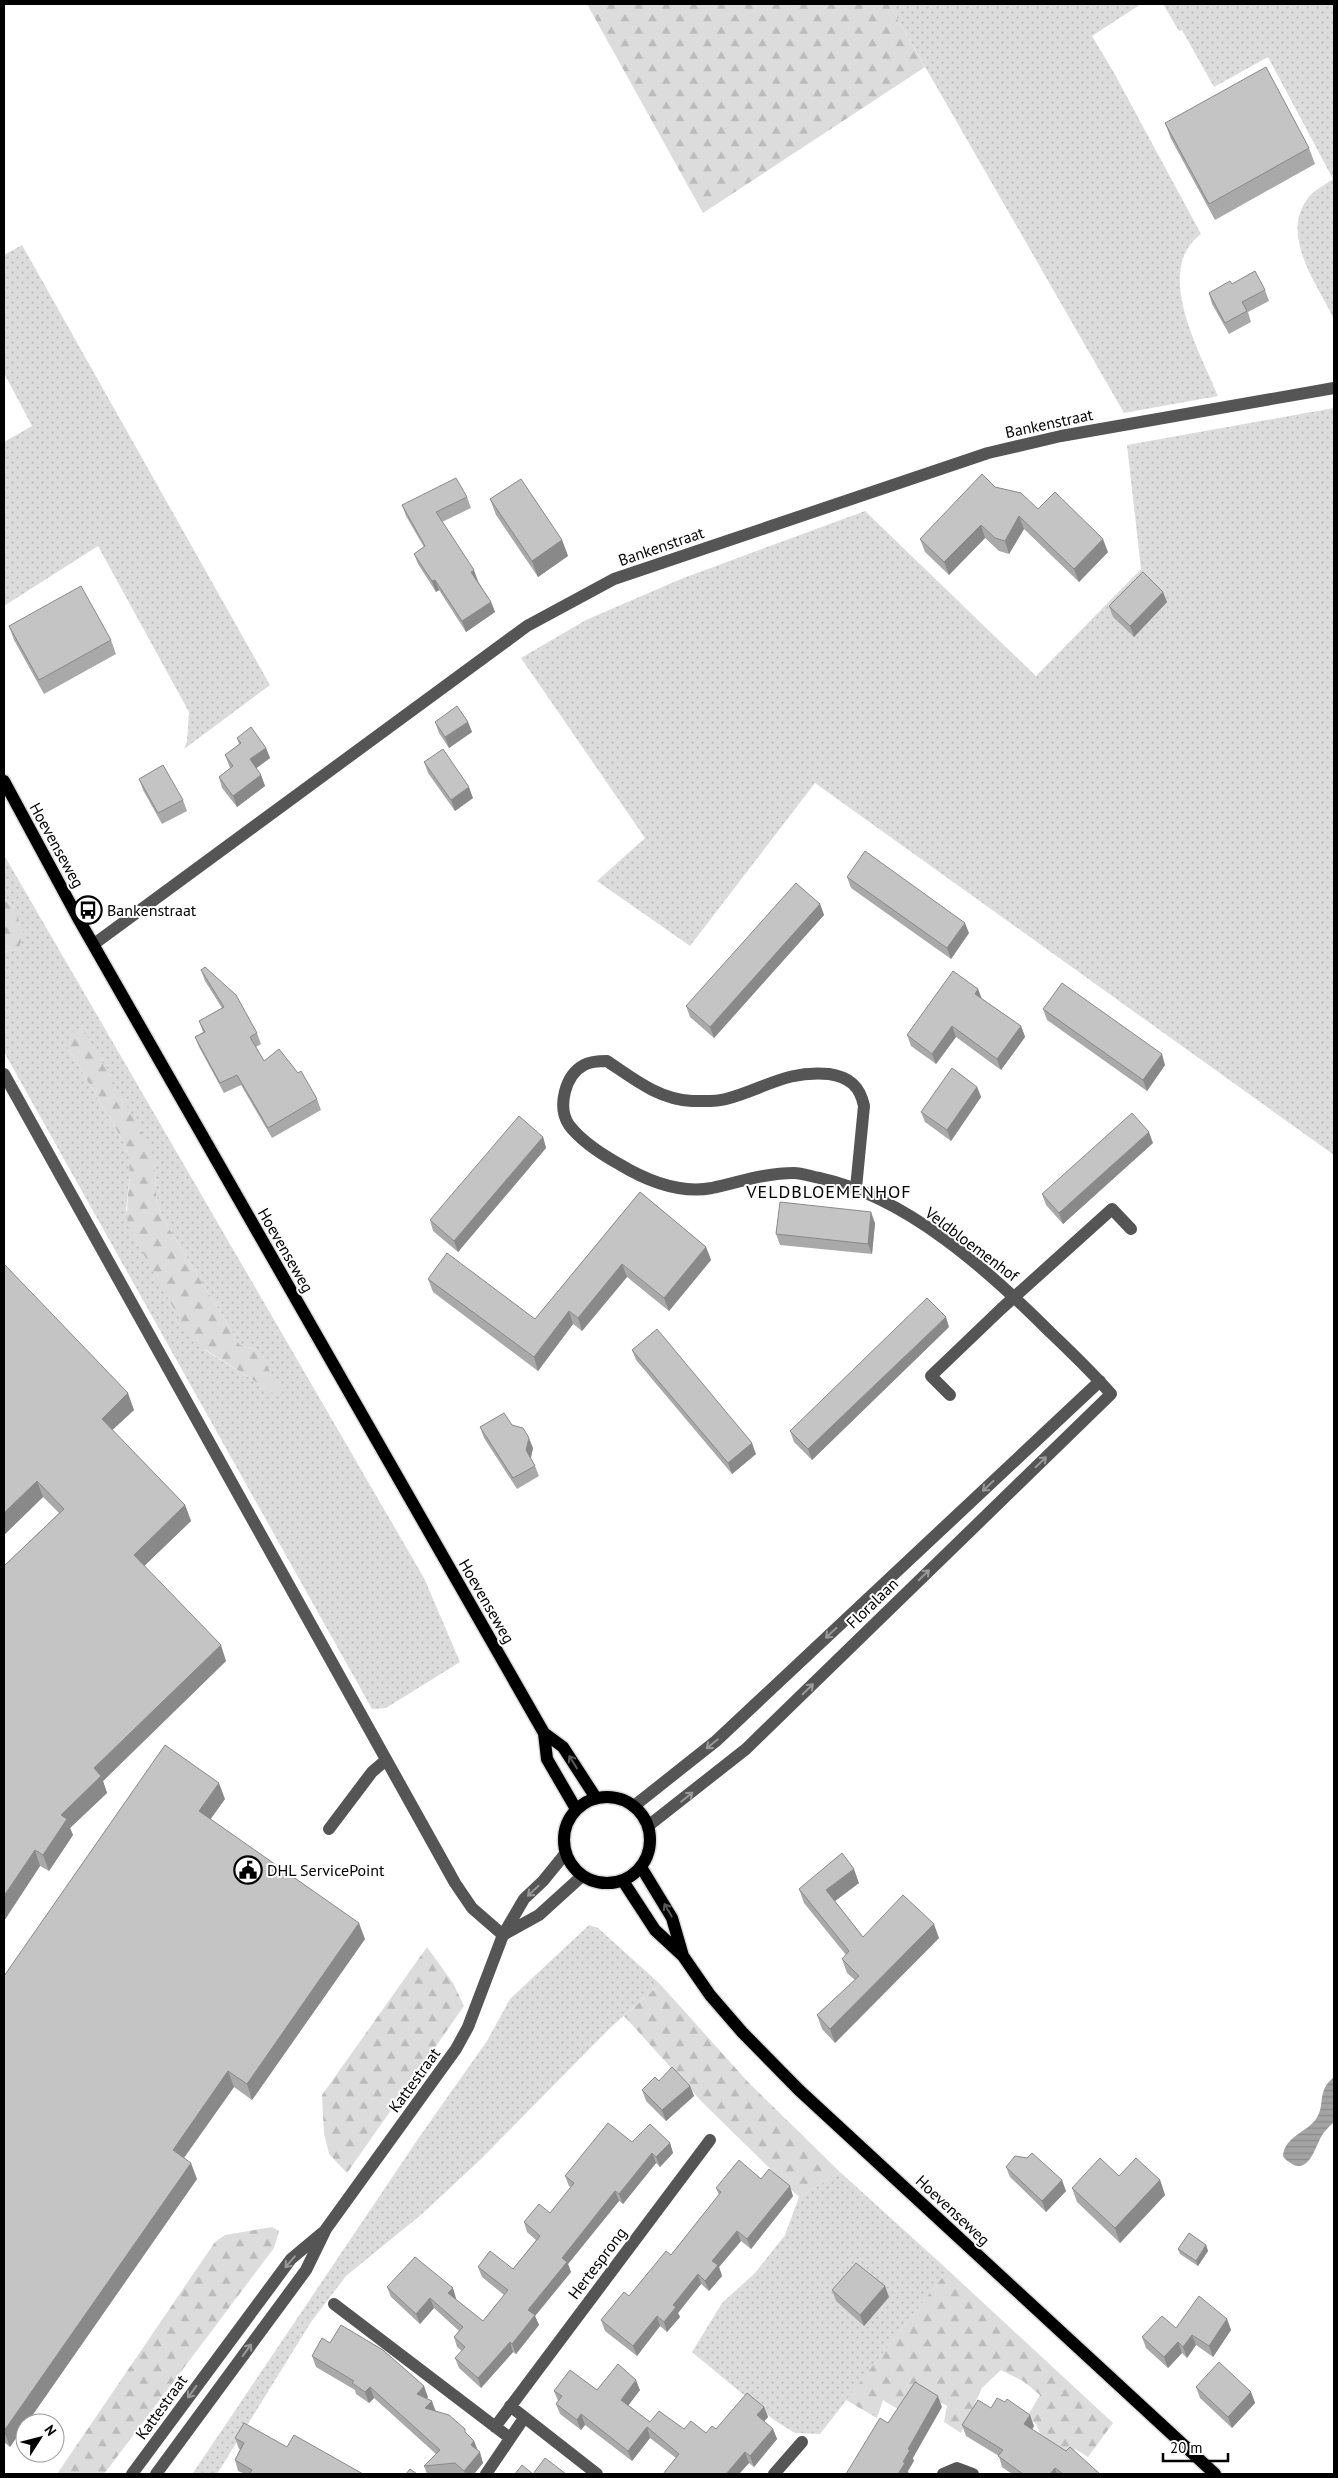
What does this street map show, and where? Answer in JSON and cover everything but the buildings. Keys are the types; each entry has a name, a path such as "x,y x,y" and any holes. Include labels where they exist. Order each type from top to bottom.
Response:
{"main road":[{"name":"Hoevenseweg","path":"4,781 94,944 544,1733 547,1759 576,1809"},
{"name":"Hoevenseweg","path":"544,1733 564,1747 596,1798"},
{"path":"596,1798 615,1798 634,1806 648,1826 650,1848 641,1867 623,1881 609,1884 595,1882 582,1876 572,1866 565,1854 564,1830 568,1819 576,1809 596,1798"},
{"name":"Hoevenseweg","path":"641,1867 672,1918 683,1956"},
{"name":"Hoevenseweg","path":"623,1881 654,1930 683,1956 726,2014 799,2090 1215,2474"}],"street":[{"name":"Bankenstraat","path":"94,944 527,626 614,579 988,453 1061,436 1334,388"},
{"name":"Veldbloemenhof","path":"856,1188 864,1106 862,1093 853,1082 842,1076 817,1073 794,1075 726,1099 690,1101 651,1091 606,1062 598,1061 584,1065 572,1077 565,1092 563,1106 568,1124 583,1141 620,1165 659,1184 687,1190 711,1188 769,1174 796,1173 856,1188 903,1213 943,1239 1014,1297 1100,1380 1111,1394"},
{"path":"4,1074 466,1900 479,1916 504,1935 539,1915 582,1876"},
{"name":"Veldbloemenhof","path":"950,1396 931,1376 1014,1297 1112,1209 1131,1229"},
{"name":"Floralaan","path":"634,1806 716,1742 1100,1380"},
{"name":"Floralaan","path":"648,1826 746,1749 1111,1394"},
{"path":"329,1829 372,1772 386,1760"},
{"name":"Kattestraat","path":"156,2474 306,2270 326,2229 456,2049 468,2027 504,1935 524,1898 543,1881 565,1854"},
{"name":"Hertesprong","path":"495,2426 710,2140"},
{"name":"Kattestraat","path":"150,2474 135,2470 291,2259 326,2229"},
{"path":"334,2304 510,2438"},
{"path":"510,2406 597,2474"},
{"path":"486,2474 524,2418"},
{"path":"774,2474 802,2442"},
{"path":"943,2474 957,2468 973,2474"}],"green space":[{"path":"587,4 889,4 925,67 703,213"},
{"path":"889,4 1141,4 1092,36 1113,71 1201,234 1187,250 1181,269 1180,290 1192,336 1218,396 1124,413"},
{"path":"1163,4 1334,4 1334,319 1305,261 1298,230 1299,215 1308,197 1333,179 1268,57 1214,87 1182,30 1179,31"},
{"path":"22,245 270,685 184,749 187,741 189,712 98,546 4,606 4,442 32,426 4,373 4,255"},
{"path":"1334,408 1334,1155 815,783 690,946 597,881 645,838 521,658 586,620 681,579 865,511 1036,676 1141,569 1127,445"},
{"path":"4,855 424,1578 460,1662 386,1708 372,1709 4,1052 4,952 18,949 14,907 4,899","holes":["67,1046 154,1163 157,1203 165,1222 240,1345 255,1349 286,1401 205,1350 126,1210 131,1164 126,1146"]},
{"path":"4,899 14,907 24,935 18,949 4,952"},
{"path":"82,1027 150,1147 154,1163 157,1203 165,1222 240,1345 255,1349 262,1357 287,1402 192,1341 128,1226 127,1205 130,1167 126,1146 67,1046 70,1033"},
{"path":"589,1925 598,1928 660,1984 610,2028 481,2159 422,2214 346,2276 311,2322 217,2474 193,2473 420,2136 487,2041 510,1999"},
{"path":"427,1947 453,1983 464,2006 347,2173 329,2154 324,2133 322,2095"},
{"path":"660,1984 748,2082 840,2172 799,2197 702,2102 624,2016"},
{"path":"840,2172 948,2270 820,2434 795,2433 774,2420 692,2352 722,2303 755,2273 785,2235 799,2197"},
{"path":"272,2227 279,2231 274,2248 104,2474 57,2474 215,2242 225,2235"},
{"path":"948,2270 1113,2423 1088,2457 1075,2449 1068,2459 1041,2436 1036,2424 1027,2417 1040,2395 1023,2381 1001,2370 982,2388 961,2433 944,2422 947,2406 916,2388 901,2411 883,2400 877,2418 846,2400"}],"shaded area":[{"path":"1334,2077 1334,2122 1322,2135 1314,2153 1307,2162 1298,2166 1292,2164 1283,2156 1285,2149 1292,2139 1316,2119 1325,2088"}],"place":[{"name":"Bankenstraat","path":"88,910"},
{"name":"DHL ServicePoint","path":"248,1870"}],"district":[{"name":"VELDBLOEMENHOF","path":"829,1192"}]}
